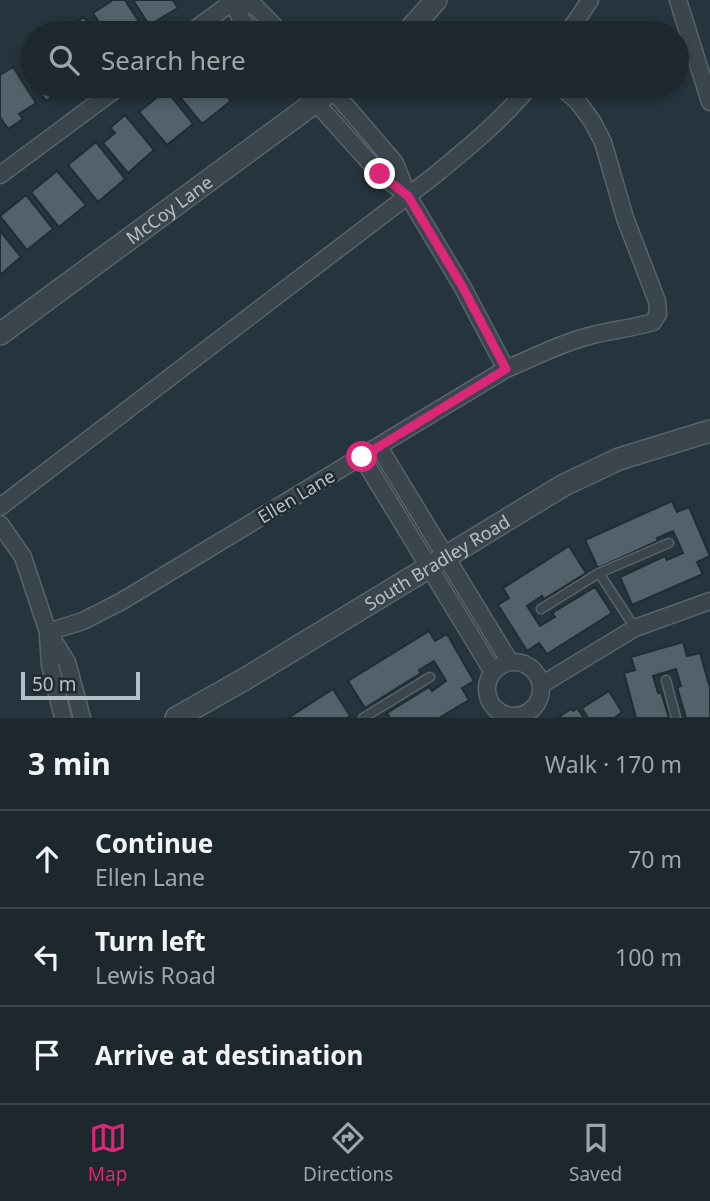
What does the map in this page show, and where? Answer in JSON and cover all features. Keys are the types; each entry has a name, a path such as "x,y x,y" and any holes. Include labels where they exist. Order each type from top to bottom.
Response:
{"street":[{"path":"418,21 436,0"},
{"path":"576,21 590,0"},
{"path":"678,0 685,21"},
{"path":"205,21 230,1"},
{"path":"230,1 243,21"},
{"path":"230,1 256,7 269,21"},
{"path":"689,35 710,102"},
{"path":"0,175 104,98"},
{"name":"McCoy Lane","path":"0,334 320,98"},
{"path":"335,98 395,163 408,196 462,286 506,369"},
{"path":"0,507 408,196 479,140 520,98"},
{"name":"Ellen Lane","path":"48,632 83,621 122,601 506,369 593,335 653,322 658,314 657,301 625,218 603,142 592,121 571,98"},
{"name":"South Bradley Road","path":"176,718 564,485 618,459 710,430"},
{"path":"379,447 493,672"},
{"path":"362,457 510,662"},
{"path":"0,524 23,557 48,632 67,662 82,718"},
{"path":"541,685 635,628 710,601"},
{"path":"48,632 50,665 63,718"},
{"path":"510,662 521,662 531,667 538,675 540,696 536,705 518,716 491,714 488,682 500,665 510,662"}],"lane":[{"path":"541,609 599,573 668,543"},
{"path":"599,573 635,628"},
{"path":"365,717 430,677"},
{"path":"666,680 676,718"}],"building":[{"path":"113,0 125,0 138,21 98,21 93,13"},
{"path":"133,0 173,0 178,8 156,21 146,21"},
{"path":"13,67 21,80 21,98 33,98 36,103 19,114 23,119 8,129 0,117 0,75"},
{"path":"156,98 172,98 193,124 167,145 139,112"},
{"path":"181,98 228,98 231,101 202,124"},
{"path":"125,115 154,150 128,173 103,143 115,133 110,128"},
{"path":"96,142 125,179 98,202 68,165"},
{"path":"57,171 86,205 59,227 31,192"},
{"path":"26,195 53,229 27,250 0,216"},
{"path":"0,231 21,257 0,275"},
{"path":"672,501 677,512 689,507 710,556 697,562 703,574 632,605 620,577 665,556 667,560 683,553 673,531 657,538 658,541 598,568 585,540"},
{"path":"569,546 586,573 544,599 542,596 527,606 540,626 555,617 552,613 595,587 612,613 547,654 539,643 527,651 498,605 509,598 503,588"},
{"path":"429,631 435,641 447,634 474,681 462,688 469,700 439,718 390,718 387,713 429,687 432,691 446,681 434,661 419,670 421,673 365,708 348,681"},
{"path":"683,642 687,656 700,653 710,688 710,718 686,718 677,687 681,686 676,669 653,676 669,718 636,718 624,673 635,670 631,657"},
{"path":"333,689 350,716 347,718 288,718"},
{"path":"609,691 622,712 614,718 588,718 582,708"},
{"path":"577,708 584,718 557,718 571,709 573,711"}],"route":[{"path":"362,457 506,369 462,286 408,196 380,174"}]}
